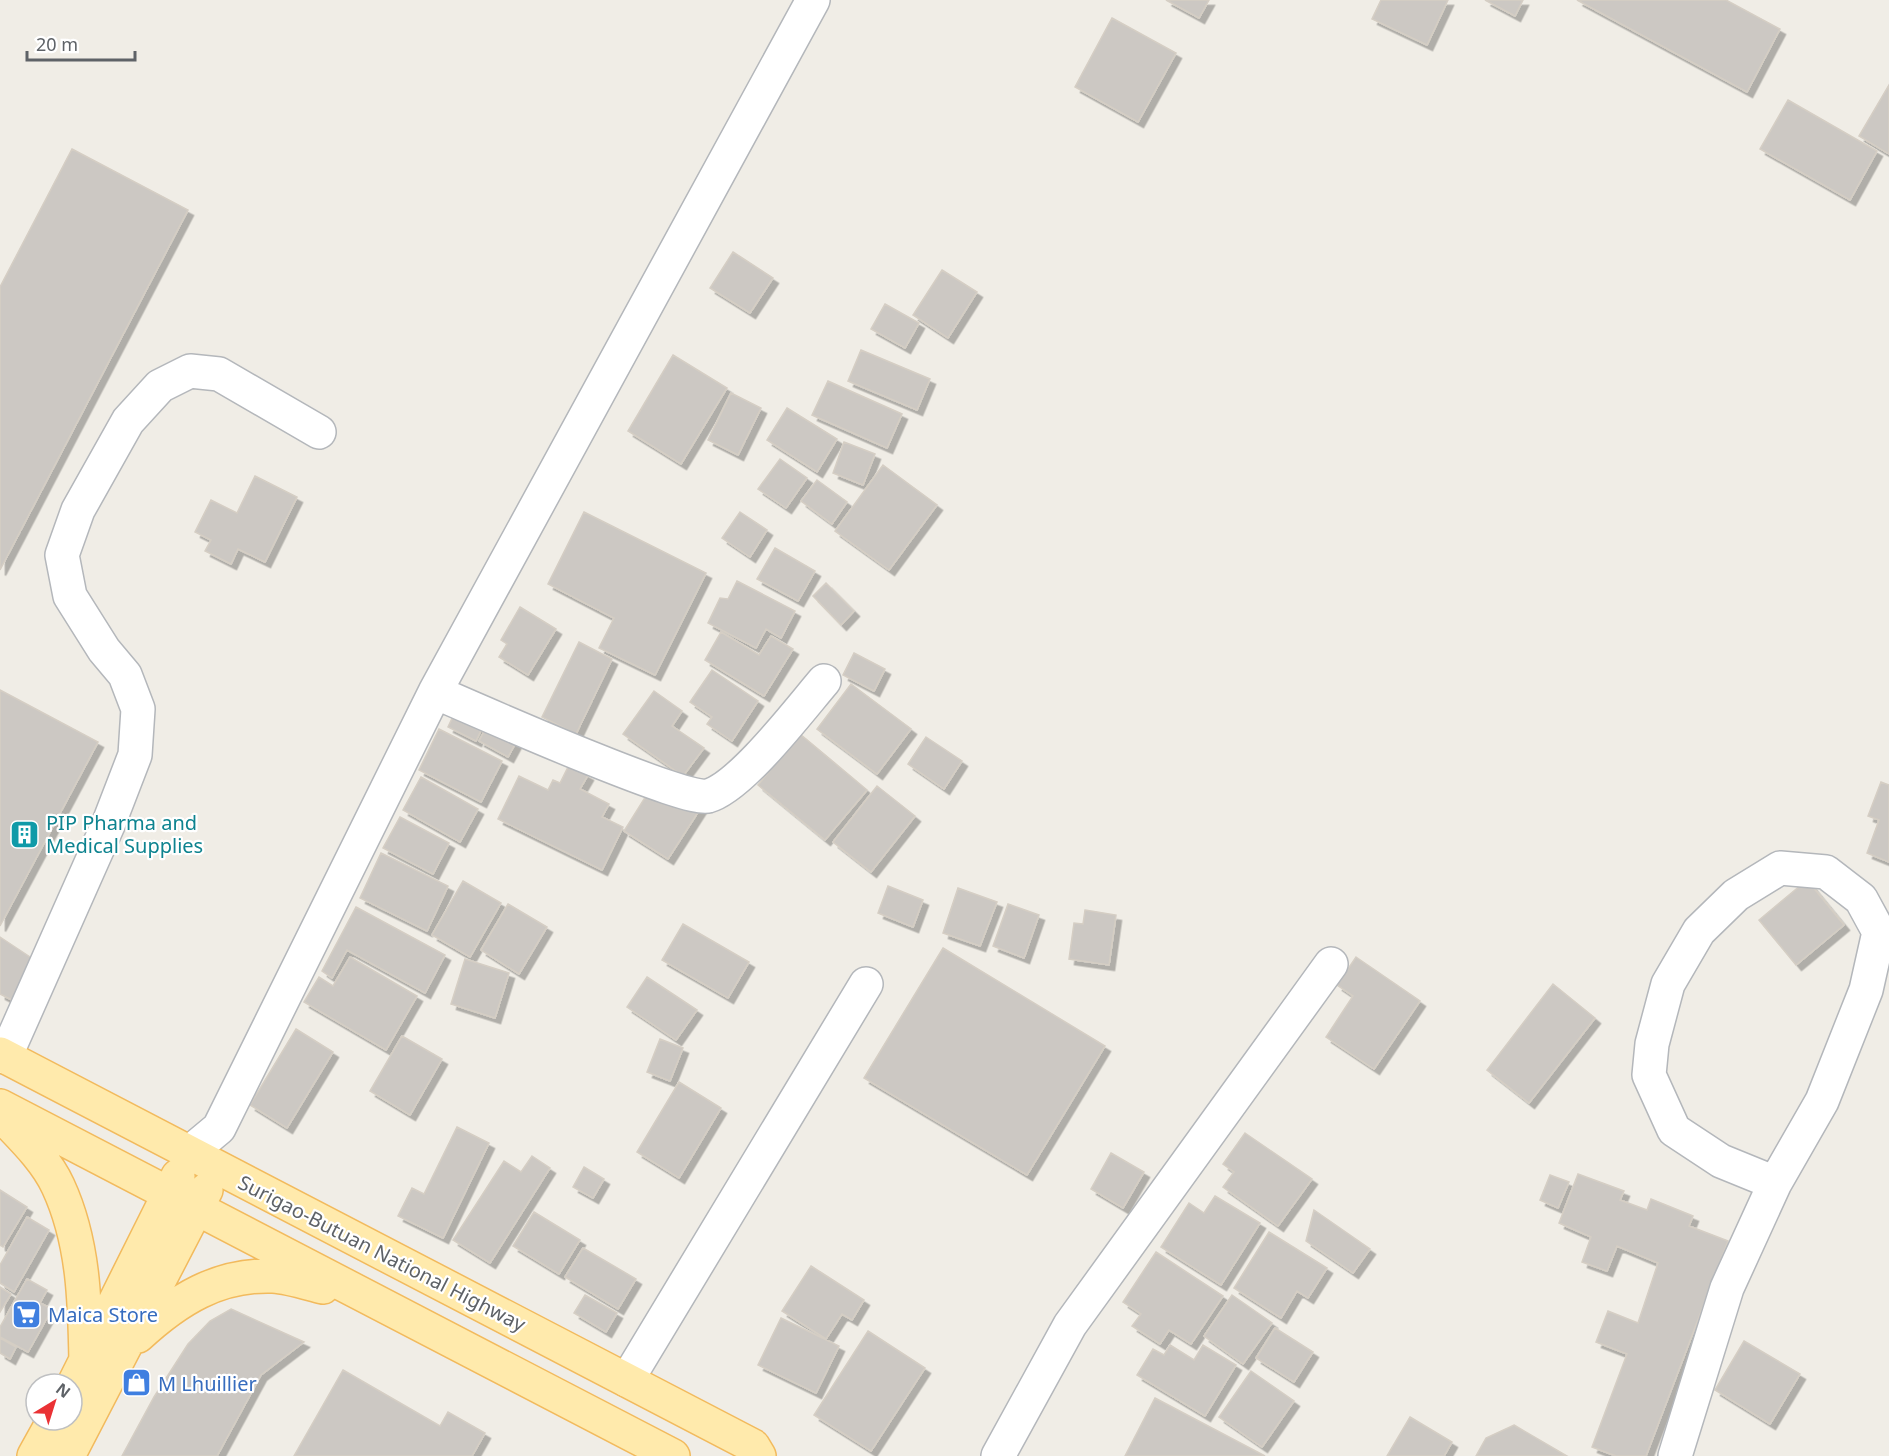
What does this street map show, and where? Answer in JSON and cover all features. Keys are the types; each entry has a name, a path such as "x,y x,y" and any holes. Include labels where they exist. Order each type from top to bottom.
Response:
{"main road":[{"name":"Surigao-Butuan National Highway","path":"3,1056 753,1446 759,1456"},
{"path":"0,1106 673,1456"},
{"path":"0,1114 31,1146 58,1184 74,1228 82,1270 79,1372"},
{"path":"81,1372 204,1160"},
{"path":"68,1456 125,1347 182,1201"},
{"path":"125,1347 163,1313 191,1295 214,1284 240,1278 275,1276 365,1296"},
{"path":"34,1456 47,1432"}],"street":[{"path":"204,1160 435,692 813,0"},
{"path":"3,1056 108,825 135,755 138,709 125,675 104,650 70,596 62,555 78,510 128,421 160,386 189,371 219,374 319,432"},
{"path":"435,692 647,781 706,798 723,790 743,772 825,681"},
{"path":"1675,1456 1727,1288 1775,1183 1822,1101 1866,990 1879,933 1861,899 1826,872 1780,868 1736,895 1699,930 1668,984 1653,1044 1649,1075 1674,1130 1720,1161 1775,1183"},
{"path":"999,1456 1070,1325 1331,964"},
{"path":"627,1380 866,984"}],"building":[{"path":"1166,0 1209,0 1199,18"},
{"path":"1381,0 1448,0 1427,45 1372,19"},
{"path":"1485,0 1523,0 1515,16"},
{"path":"1577,0 1726,0 1780,29 1747,92"},
{"path":"1112,18 1176,53 1138,122 1075,87"},
{"path":"1889,85 1889,154 1859,136"},
{"path":"1788,100 1877,151 1850,200 1760,149"},
{"path":"72,149 188,210 0,570 0,287"},
{"path":"733,252 773,278 750,313 710,288"},
{"path":"942,270 977,292 948,338 913,315"},
{"path":"885,304 919,323 905,348 871,329"},
{"path":"861,350 930,379 917,410 848,381"},
{"path":"673,355 727,388 681,464 628,431"},
{"path":"828,381 902,414 887,448 812,415"},
{"path":"731,393 761,408 738,455 708,440"},
{"path":"787,408 837,439 817,472 767,440"},
{"path":"844,442 875,454 863,485 833,473"},
{"path":"780,459 807,478 786,508 758,489"},
{"path":"883,465 937,505 889,570 835,531"},
{"path":"255,476 297,497 265,562 238,549 231,564 205,551 211,540 195,532 211,500 237,513"},
{"path":"817,480 847,502 832,524 801,501"},
{"path":"584,512 706,573 655,675 599,648 614,618 548,584"},
{"path":"740,512 767,530 750,557 722,538"},
{"path":"775,548 815,571 798,601 757,579"},
{"path":"737,581 795,611 781,638 766,629 756,648 708,623 720,598 728,599"},
{"path":"826,583 854,611 841,625 813,596"},
{"path":"520,607 556,629 528,675 499,657 507,644 501,640"},
{"path":"721,632 759,655 771,636 793,649 764,696 705,660"},
{"path":"579,642 612,659 576,734 542,717"},
{"path":"854,653 885,669 874,691 843,675"},
{"path":"712,670 758,701 732,741 707,724 712,717 690,702"},
{"path":"851,684 911,729 877,774 817,729"},
{"name":"PIP Pharma and Medical Supplies","path":"0,690 98,742 0,926"},
{"path":"465,691 493,705 476,741 448,727"},
{"path":"654,691 682,711 672,726 704,748 683,776 623,734"},
{"path":"499,704 528,720 508,757 479,741"},
{"path":"439,729 502,761 481,802 419,770"},
{"path":"800,734 867,790 825,840 758,785"},
{"path":"926,737 962,761 944,789 908,764"},
{"path":"569,765 588,775 580,789 609,804 602,817 623,827 602,870 498,819 519,776 548,790 553,780 560,783"},
{"path":"421,777 478,809 460,842 403,810"},
{"path":"1881,782 1889,785 1889,862 1867,853 1879,820 1868,816"},
{"path":"877,786 915,816 871,872 833,842"},
{"path":"649,791 702,806 668,859 624,831"},
{"path":"400,817 449,843 433,874 383,848"},
{"path":"381,853 448,886 427,931 360,898"},
{"path":"1807,880 1844,925 1796,965 1759,920"},
{"path":"463,881 501,903 470,957 432,935"},
{"path":"888,886 923,900 913,927 878,913"},
{"path":"958,888 997,902 980,946 943,933"},
{"path":"508,904 547,927 519,974 481,950"},
{"path":"1008,904 1039,915 1024,958 993,946"},
{"path":"356,907 445,955 425,993 347,950 332,978 322,971"},
{"path":"1085,910 1116,915 1109,965 1069,959 1074,923 1083,924"},
{"path":"683,924 749,962 728,998 662,960"},
{"path":"0,937 39,963 18,1003 0,994"},
{"path":"943,948 1105,1046 1027,1175 864,1078"},
{"path":"350,957 417,996 386,1050 304,1002 319,977 333,986"},
{"path":"1356,957 1420,1001 1374,1069 1326,1037 1353,996 1337,985"},
{"path":"465,959 509,973 495,1018 451,1004"},
{"path":"647,977 697,1010 676,1040 627,1007"},
{"path":"1553,984 1595,1018 1529,1103 1487,1070"},
{"path":"296,1029 333,1052 287,1128 250,1105"},
{"path":"402,1036 442,1059 410,1115 370,1091"},
{"path":"660,1039 683,1048 670,1081 647,1072"},
{"path":"679,1082 721,1108 679,1178 637,1152"},
{"path":"457,1127 489,1143 443,1238 398,1216 412,1188 424,1194"},
{"path":"1245,1133 1312,1179 1278,1226 1223,1187 1234,1172 1223,1164"},
{"path":"1111,1153 1144,1172 1123,1208 1091,1189"},
{"path":"532,1156 550,1168 490,1263 453,1240 504,1161 521,1172"},
{"path":"584,1167 604,1179 593,1198 573,1187"},
{"path":"1578,1174 1624,1191 1620,1200 1647,1210 1651,1199 1693,1216 1689,1226 1728,1241 1646,1456 1616,1456 1592,1447 1627,1354 1596,1342 1608,1311 1638,1323 1658,1263 1617,1246 1607,1271 1582,1262 1591,1237 1559,1223"},
{"path":"1550,1175 1569,1182 1558,1208 1540,1200"},
{"path":"0,1190 27,1207 3,1247 0,1245"},
{"path":"1215,1196 1260,1223 1221,1285 1161,1247 1189,1203 1204,1213"},
{"path":"1314,1210 1370,1249 1353,1273 1306,1241"},
{"path":"534,1212 580,1240 559,1274 513,1246"},
{"path":"27,1217 49,1230 14,1292 0,1283 0,1265"},
{"path":"1269,1232 1327,1268 1308,1298 1297,1291 1281,1318 1234,1288"},
{"path":"583,1248 636,1279 618,1309 565,1277"},
{"path":"1156,1252 1223,1296 1191,1344 1169,1330 1160,1344 1132,1326 1141,1314 1123,1302"},
{"path":"811,1266 864,1300 852,1320 842,1314 826,1339 782,1311"},
{"path":"27,1279 47,1290 40,1303 52,1309 28,1352 0,1337 0,1327"},
{"path":"0,1287 11,1294 0,1312"},
{"path":"585,1295 617,1313 606,1332 574,1313"},
{"path":"1232,1295 1272,1323 1243,1364 1204,1336"},
{"path":"231,1309 304,1342 261,1375 217,1456 122,1456 154,1397 188,1344 210,1321"},
{"path":"781,1318 839,1346 816,1393 758,1365"},
{"path":"1275,1328 1313,1352 1294,1382 1256,1358"},
{"path":"868,1331 925,1368 871,1451 814,1415"},
{"path":"0,1338 16,1347 10,1359 0,1353"},
{"path":"1744,1341 1800,1374 1770,1424 1715,1390"},
{"path":"1170,1345 1194,1360 1203,1345 1236,1365 1205,1416 1137,1375 1153,1349 1164,1355"},
{"path":"343,1370 440,1426 448,1412 485,1433 472,1456 294,1456"},
{"path":"1251,1371 1294,1401 1262,1447 1219,1417"},
{"path":"1155,1398 1265,1456 1125,1456"},
{"path":"1410,1417 1452,1442 1444,1456 1387,1456"},
{"path":"1514,1425 1567,1456 1476,1456 1486,1438"}],"place":[{"name":"PIP Pharma and Medical Supplies","path":"25,834"},
{"name":"Maica Store","path":"27,1314"},
{"name":"M Lhuillier","path":"137,1383"}]}
